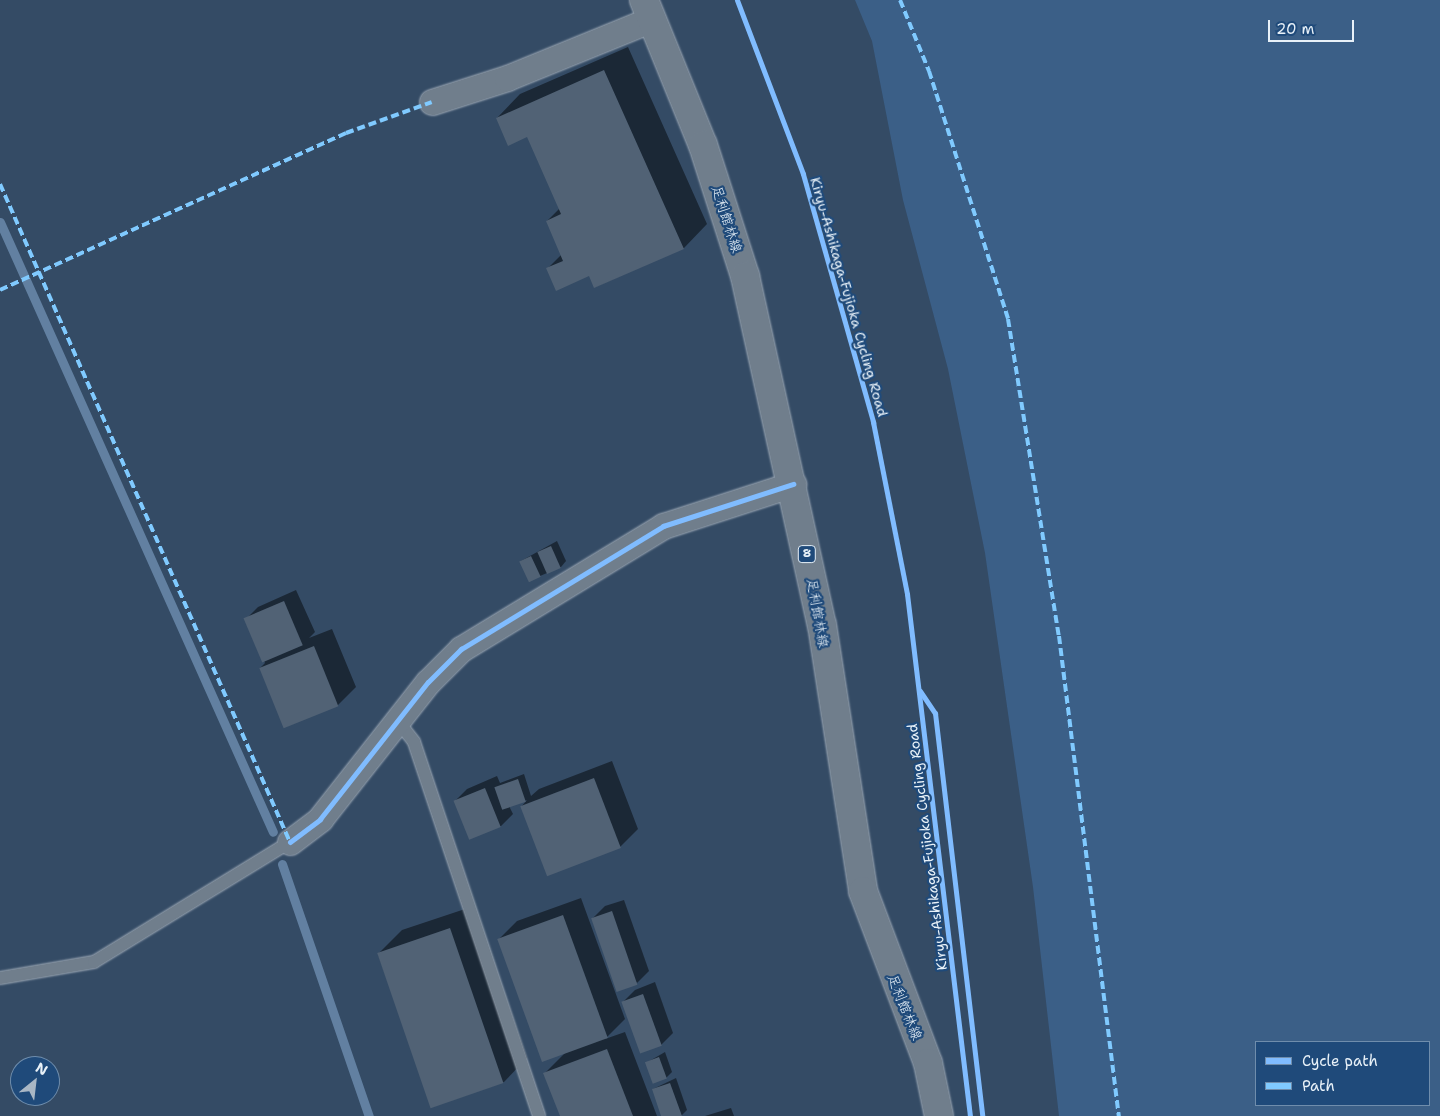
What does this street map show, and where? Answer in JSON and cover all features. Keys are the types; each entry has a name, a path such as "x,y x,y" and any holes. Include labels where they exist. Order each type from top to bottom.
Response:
{"main road":[{"name":"足利館林線","path":"648,10 703,146 745,276 793,484 822,624 863,891 928,1063 939,1116"}],"street":[{"path":"432,102 507,78 648,10"},
{"path":"290,842 320,819 397,720 461,649 655,530 793,484"}],"lane":[{"path":"397,720 414,742 539,1116"},
{"path":"0,978 94,962 290,842"}],"shaded area":[{"path":"855,0 1440,0 1440,1116 1059,1116 1033,887 985,553 948,369 903,200 872,41"}],"building":[{"path":"604,70 684,249 594,288 589,276 556,291 546,268 563,261 546,221 561,214 527,137 508,146 496,118"},
{"path":"551,546 561,568 547,574 537,552"},
{"path":"531,556 541,577 529,582 519,561"},
{"path":"284,601 303,645 262,662 243,618"},
{"path":"314,646 338,706 284,728 259,668"},
{"path":"594,778 621,848 547,876 520,806"},
{"path":"518,779 526,802 502,810 494,787"},
{"path":"485,788 501,827 469,840 453,801"},
{"path":"612,911 637,985 617,992 591,918"},
{"path":"563,915 608,1038 542,1062 497,939"},
{"path":"450,928 503,1083 431,1108 377,953"},
{"path":"643,994 662,1046 640,1054 621,1002"},
{"path":"607,1049 633,1116 560,1116 543,1073"},
{"path":"659,1057 667,1079 653,1084 645,1062"},
{"path":"670,1083 682,1116 661,1116 652,1089"}],"waterway":[{"path":"0,222 273,832"},
{"path":"282,864 369,1116"}],"marked path":[{"path":"900,0 929,71 1008,319 1059,636 1119,1116"},
{"path":"0,290 346,133 432,102"},
{"path":"0,184 290,842"}],"cycle path":[{"name":"Kiryu-Ashikaga-Fujioka Cycling Road","path":"737,0 803,174 873,422 907,594 970,1116"},
{"path":"290,842 320,819 428,682 461,649 663,526 793,484"},
{"path":"920,691 935,713 982,1116"}]}
